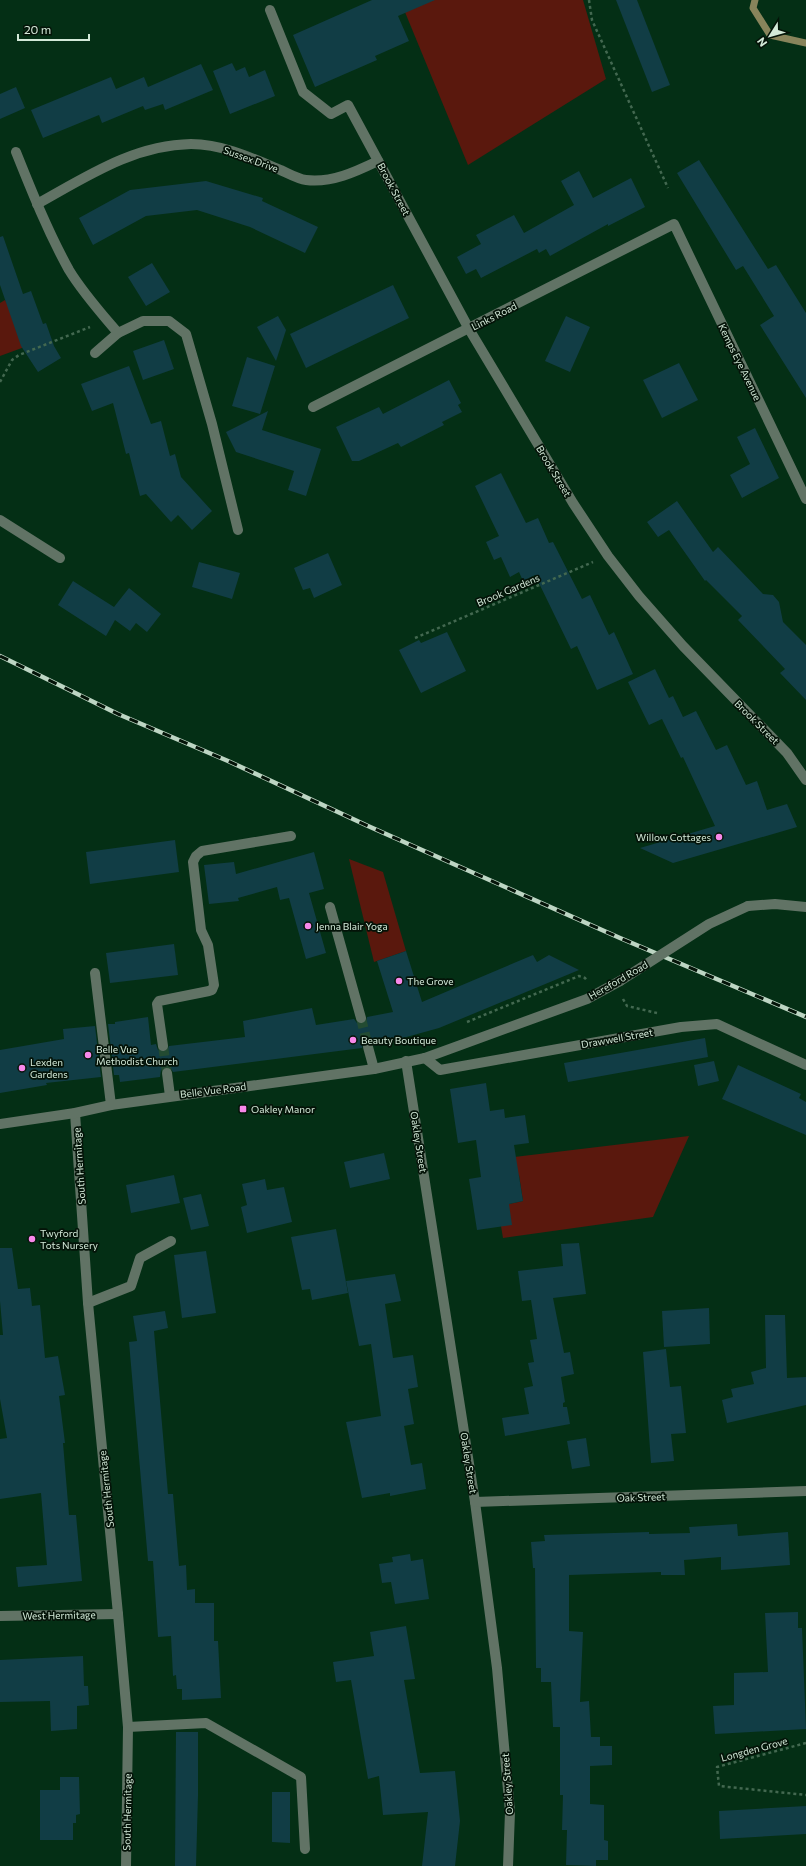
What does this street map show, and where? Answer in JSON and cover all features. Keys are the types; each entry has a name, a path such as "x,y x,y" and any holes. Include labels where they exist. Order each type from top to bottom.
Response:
{"street":[{"name":"Brook Street","path":"270,10 303,92 331,114 348,105 469,329 573,503 608,556 639,596 683,646 787,753 806,780"},
{"name":"Sussex Drive","path":"37,204 102,167 135,154 160,147 191,144 215,146 239,153 305,180 328,180 352,174 378,161"},
{"path":"16,152 37,204 70,271 118,333"},
{"name":"Links Road","path":"313,407 674,224"},
{"name":"Kemps Eye Avenue","path":"674,224 806,499"},
{"path":"95,353 118,333 143,321 169,321 186,334 212,424 238,530"},
{"path":"0,520 60,558"},
{"path":"163,1046 157,1004 159,1001 209,991 212,990 214,985 208,945 201,930 193,862 196,856 202,851 291,836"},
{"name":"Hereford Road","path":"425,1058 587,999 620,981 709,924 748,906 775,904 806,907"},
{"path":"330,907 361,1018"},
{"path":"95,973 111,1104"},
{"name":"Drawwell Street","path":"425,1058 440,1070 681,1027 717,1024 806,1065"},
{"path":"368,1047 374,1069"},
{"name":"Belle Vue Road","path":"0,1124 75,1113 111,1104 374,1069 425,1058"},
{"name":"Oakley Street","path":"406,1061 475,1502 497,1668 510,1812 508,1866"},
{"path":"167,1073 170,1096"},
{"name":"South Hermitage","path":"75,1113 88,1303 128,1727 126,1866"},
{"path":"88,1303 131,1286 140,1258 171,1241"},
{"name":"Oak Street","path":"475,1502 806,1491"},
{"name":"West Hermitage","path":"0,1616 118,1614"},
{"path":"128,1727 206,1723 300,1777 305,1849"}],"path":[{"path":"589,0 592,20 668,188"},
{"path":"0,382 12,360 19,355 107,320"},
{"name":"Brook Gardens","path":"415,638 608,556"},
{"path":"466,1023 579,976 585,978"},
{"path":"627,1006 663,1014"},
{"name":"Longden Grove","path":"806,1743 717,1767 718,1786 806,1795"}],"shaded area":[{"path":"400,0 583,0 606,79 468,165"},
{"path":"5,300 30,345 0,356 0,303"},
{"path":"349,859 383,872 406,951 374,962"},
{"path":"689,1136 653,1217 503,1238 501,1226 509,1204 523,1201 519,1175 482,1161"}],"building":[{"path":"372,0 435,0 398,16 409,41 375,56 377,60 315,87 293,35"},
{"path":"616,0 637,0 670,85 652,92"},
{"path":"232,63 236,71 245,67 249,77 265,70 275,96 230,114 213,71"},
{"path":"201,64 213,90 165,110 163,104 145,110 143,106 102,123 99,115 43,138 31,110 111,77 116,89 144,77 148,87"},
{"path":"16,87 25,108 0,119 0,94"},
{"path":"699,160 768,269 776,265 806,313 806,398 760,325 774,316 743,266 736,270 677,173"},
{"path":"579,171 593,198 631,178 645,207 608,226 608,224 550,256 546,249 539,253 537,249 481,278 476,269 466,274 457,257 481,244 476,235 514,215 524,233 574,205 561,181"},
{"path":"206,181 263,198 262,201 318,227 305,253 250,227 197,210 146,216 93,245 79,218 130,190"},
{"path":"3,236 23,294 31,291 43,324 46,323 54,346 61,358 38,372 21,346 0,285 0,237"},
{"path":"152,263 170,292 146,306 128,277"},
{"path":"393,285 409,318 306,368 290,334"},
{"path":"278,316 286,330 276,361 257,327"},
{"path":"566,316 590,327 570,372 545,361"},
{"path":"164,340 174,369 143,380 133,351"},
{"path":"247,357 275,366 260,414 232,406"},
{"path":"679,363 698,400 662,418 643,380"},
{"path":"129,366 151,424 161,421 170,456 175,454 181,477 212,511 192,530 178,515 171,522 146,494 140,496 129,453 126,454 113,403 92,411 81,384"},
{"path":"449,380 461,403 458,405 462,412 442,422 444,425 401,447 398,443 359,461 352,461 336,427 379,407 383,414"},
{"path":"268,411 262,430 321,449 306,496 288,490 294,471 236,452 226,432"},
{"path":"755,428 779,478 742,498 730,475 750,464 737,437"},
{"path":"501,473 526,523 538,518 549,543 553,542 582,599 590,595 609,635 614,632 633,674 597,690 577,646 571,649 535,575 523,581 519,572 510,577 501,557 494,560 486,542 499,536 475,486"},
{"path":"677,501 713,552 718,547 763,594 773,595 779,602 783,622 806,645 806,700 780,673 785,669 738,620 742,616 706,580 705,581 669,530 658,537 647,522"},
{"path":"328,553 342,585 314,598 310,588 303,590 294,568"},
{"path":"199,562 240,573 232,599 192,587"},
{"path":"73,581 114,607 129,588 161,614 147,632 136,623 130,631 115,620 106,636 58,605"},
{"path":"447,632 466,671 421,693 399,650 419,640 421,643"},
{"path":"655,669 669,698 673,696 683,717 696,711 716,750 727,745 746,785 757,781 767,810 787,804 797,827 673,863 640,848 715,826 683,757 681,758 662,719 649,725 628,682"},
{"path":"175,840 179,872 90,884 86,852"},
{"path":"314,852 324,889 309,893 326,953 306,959 289,898 280,900 277,887 238,898 239,901 209,904 204,865 234,862 236,874"},
{"path":"174,944 178,975 110,983 106,953"},
{"path":"406,951 422,1002 533,955 537,962 549,955 579,970 439,1028 374,1046 372,1042 367,1041 363,1043 362,1048 173,1072 170,1067 166,1067 161,1070 160,1077 120,1082 119,1075 114,1075 108,1024 115,1024 115,1022 148,1017 151,1045 156,1044 158,1050 164,1052 167,1051 169,1046 245,1037 243,1021 312,1008 316,1025 354,1019 357,1023 362,1024 366,1022 367,1017 393,1012 377,961"},
{"path":"95,1026 101,1077 46,1083 47,1085 0,1093 0,1050 64,1039 63,1029"},
{"path":"705,1038 708,1057 568,1082 564,1063"},
{"path":"714,1061 719,1081 698,1086 694,1065"},
{"path":"738,1065 801,1094 799,1098 806,1102 806,1135 722,1099"},
{"path":"486,1083 490,1111 504,1109 505,1118 525,1115 529,1143 514,1145 523,1201 509,1204 512,1225 477,1230 469,1179 481,1177 476,1140 458,1143 450,1089"},
{"path":"384,1153 390,1179 350,1188 344,1162"},
{"path":"174,1175 180,1203 131,1213 126,1185"},
{"path":"265,1179 267,1190 284,1187 292,1222 247,1233 241,1207 247,1205 242,1184"},
{"path":"201,1194 209,1226 191,1230 183,1198"},
{"path":"336,1229 348,1293 312,1300 310,1289 302,1290 291,1237"},
{"path":"579,1243 586,1294 553,1298 564,1353 570,1352 574,1374 561,1377 565,1402 563,1403 563,1407 567,1407 570,1424 505,1436 502,1418 529,1414 524,1388 533,1386 528,1363 534,1362 530,1340 537,1339 531,1300 522,1301 518,1271 563,1266 561,1244"},
{"path":"0,1248 12,1248 18,1289 30,1288 32,1306 40,1305 45,1358 58,1356 65,1395 59,1396 65,1443 63,1443 69,1515 76,1515 82,1581 18,1587 16,1567 47,1565 41,1493 0,1499 0,1439 7,1438 0,1399 0,1335 3,1335 0,1301"},
{"path":"206,1251 216,1313 182,1318 174,1255"},
{"path":"395,1274 401,1301 385,1304 393,1358 413,1355 418,1387 408,1389 414,1424 404,1426 411,1465 422,1463 426,1489 390,1496 390,1493 362,1498 346,1422 381,1416 371,1344 359,1346 346,1281"},
{"path":"709,1308 710,1344 664,1347 662,1311"},
{"path":"165,1311 168,1328 154,1331 168,1494 173,1494 179,1566 186,1565 187,1590 195,1589 195,1603 214,1603 214,1641 218,1641 221,1698 182,1700 182,1689 177,1689 176,1675 173,1676 171,1636 158,1637 153,1561 148,1561 129,1342 137,1341 133,1316"},
{"path":"765,1315 785,1315 787,1378 806,1377 806,1405 727,1423 722,1400 733,1397 731,1389 754,1384 751,1372 766,1368"},
{"path":"666,1349 670,1387 681,1386 686,1433 671,1434 674,1461 651,1463 643,1352"},
{"path":"586,1438 590,1466 572,1469 567,1441"},
{"path":"737,1524 738,1536 788,1532 790,1565 721,1570 721,1557 684,1560 685,1575 661,1575 661,1572 569,1575 569,1631 583,1632 580,1702 589,1701 591,1737 600,1737 600,1746 612,1746 612,1765 590,1766 590,1804 604,1805 604,1840 608,1841 608,1860 596,1860 596,1866 566,1865 567,1830 562,1830 563,1795 560,1795 560,1727 553,1727 551,1682 541,1682 541,1668 536,1668 535,1568 533,1568 531,1542 545,1541 544,1535 649,1532 649,1534 690,1533 689,1527"},
{"path":"410,1554 411,1561 423,1559 429,1599 395,1604 391,1582 382,1583 379,1564 393,1562 392,1557"},
{"path":"798,1612 798,1628 802,1628 806,1729 715,1734 713,1706 734,1705 734,1673 768,1672 765,1613"},
{"path":"406,1626 415,1679 404,1680 420,1773 455,1771 460,1821 455,1866 422,1866 428,1812 383,1815 379,1776 368,1779 351,1680 336,1682 333,1662 374,1656 370,1632"},
{"path":"83,1656 84,1686 88,1686 89,1705 77,1706 77,1729 51,1731 50,1701 0,1702 0,1660"},
{"path":"176,1732 198,1732 196,1866 175,1866"},
{"path":"60,1777 79,1777 80,1814 76,1815 76,1823 73,1823 73,1840 40,1840 40,1790 60,1790"},
{"path":"272,1792 290,1792 290,1843 272,1842"},
{"path":"806,1806 806,1834 720,1839 719,1811"}],"waterway":[{"path":"755,0 753,8 770,35 806,43"}],"tunnel":[{"path":"361,1018 368,1047"},
{"path":"163,1046 167,1073"}],"railway":[{"path":"0,656 118,714 228,761 368,826 620,938 806,1017"}],"place":[{"name":"Willow Cottages","path":"719,837"},
{"name":"Jenna Blair Yoga","path":"308,926"},
{"name":"The Grove","path":"399,981"},
{"name":"Beauty Boutique","path":"353,1040"},
{"name":"Belle Vue Methodist Church","path":"88,1055"},
{"name":"Lexden Gardens","path":"22,1068"},
{"name":"Oakley Manor","path":"243,1109"},
{"name":"Twyford Tots Nursery","path":"32,1239"}]}
